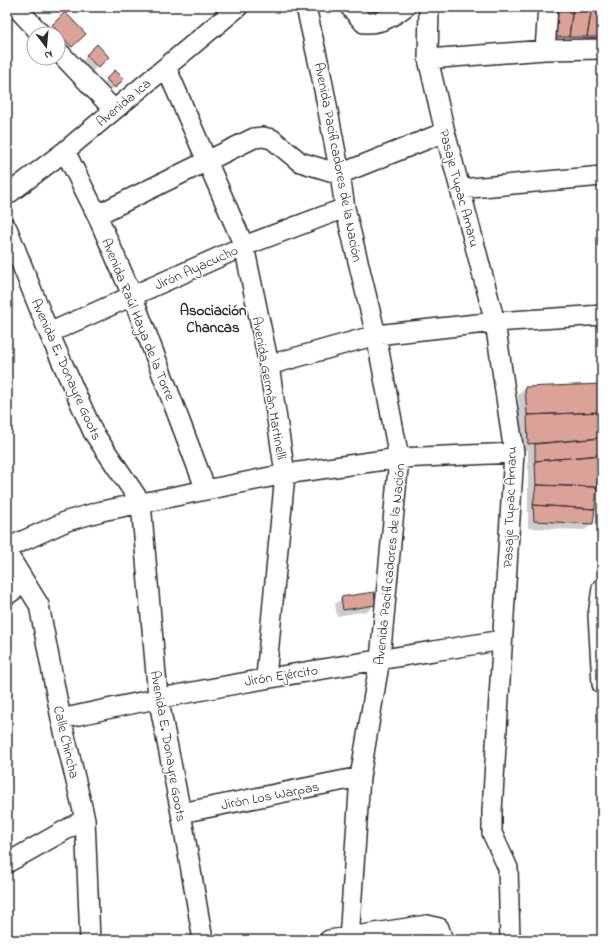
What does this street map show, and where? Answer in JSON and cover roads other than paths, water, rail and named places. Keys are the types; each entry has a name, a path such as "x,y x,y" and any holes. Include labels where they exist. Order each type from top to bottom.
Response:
{"street":[{"path":"16,7 34,26"},
{"name":"Avenida Ica","path":"7,195 65,151 238,7"},
{"name":"Avenida Pacificadores de la Nación","path":"306,7 321,74 345,208 376,335 399,458 380,659 360,777 349,938"},
{"path":"350,7 364,22 375,24 392,17 405,7"},
{"name":"Pasaje Tupac Amaru","path":"429,7 428,58 445,132 495,322 514,453 492,811 492,833 508,868 510,940"},
{"path":"545,50 548,7"},
{"path":"428,58 545,50 602,49"},
{"path":"66,59 114,110"},
{"name":"Avenida Germán Martinelli","path":"166,67 244,246 269,365 285,474 266,677"},
{"path":"97,215 254,138 263,136 272,139 300,162 340,174 445,132"},
{"name":"Avenida Raúl Haya de la Torre","path":"65,151 97,215 132,295 206,490"},
{"path":"460,189 602,176"},
{"name":"Jirón Ayacucho","path":"49,333 244,246 345,208"},
{"name":"Avenida E. Donayre Goots","path":"7,228 49,333 93,432 141,502 158,697 181,813 203,940"},
{"path":"269,365 376,335 495,322 602,315"},
{"path":"7,548 67,521 141,502 285,474 399,458 514,453"},
{"name":"Calle Chincha","path":"7,553 39,605 61,719 86,819 90,940"},
{"path":"7,595 25,582"},
{"path":"602,588 598,615 602,684"},
{"name":"Jirón Ejército","path":"61,719 158,697 266,677 502,640"},
{"name":"Jirón Los Warpas","path":"181,813 360,777"},
{"path":"7,863 86,819"},
{"path":"329,940 427,925 438,928 443,940"}],"district":[{"name":"Asociación Chancas","path":"213,318"}]}
